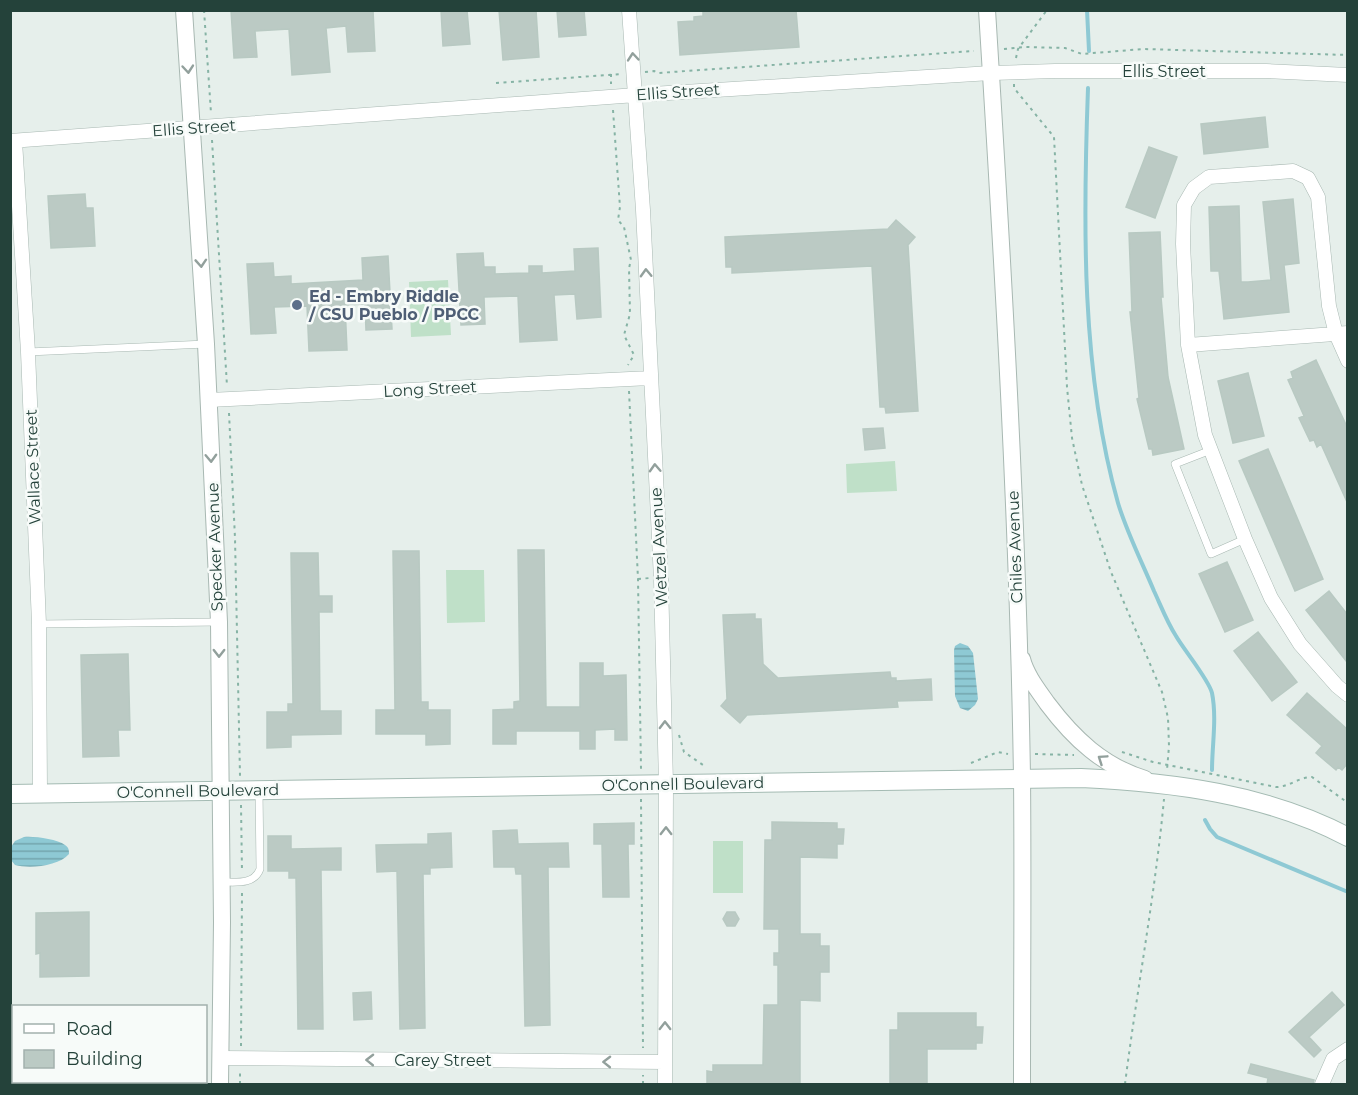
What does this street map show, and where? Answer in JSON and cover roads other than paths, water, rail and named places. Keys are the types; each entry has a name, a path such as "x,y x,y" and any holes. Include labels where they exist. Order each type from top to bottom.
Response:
{"main road":[{"name":"O'Connell Boulevard","path":"10,794 1081,777 1160,783 1253,802 1321,823 1347,837"}],"street":[{"name":"Specker Avenue","path":"183,10 193,128 206,344 219,622 222,882 220,1084"},
{"name":"Wetzel Avenue","path":"629,10 643,210 661,577 666,784 665,1084"},
{"name":"Chiles Avenue","path":"987,10 1010,421 1018,647 1022,778 1022,1084"},
{"name":"Ellis Street","path":"13,141 636,95 991,73 1266,71 1347,75"},
{"name":"Wallace Street","path":"13,141 18,310 28,352 39,624 40,794"},
{"path":"1347,361 1342,333 1329,306 1318,197 1308,178 1293,171 1209,177 1194,188 1184,206 1183,244 1188,345 1205,435 1245,539 1271,598 1300,644 1336,686 1347,695"},
{"path":"1188,345 1342,333"},
{"name":"Long Street","path":"209,400 650,378"},
{"path":"1018,647 1023,663 1042,696 1071,733 1093,753 1116,768 1160,783"},
{"path":"1322,1084 1333,1059 1347,1049"},
{"name":"Carey Street","path":"220,1058 665,1062"}],"lane":[{"path":"28,352 206,344"},
{"path":"1211,450 1175,464 1211,554 1245,539"},
{"path":"39,624 219,622"},
{"path":"222,882 250,881 258,874 260,869 259,790"}],"water":[{"path":"960,643 968,646 973,653 978,699 968,711 960,708 955,696 954,650 955,646"},
{"path":"24,837 57,841 67,847 69,854 44,866 15,865 11,860 11,847 15,841"}],"waterway":[{"path":"1087,10 1089,51"},
{"path":"1088,88 1085,191 1087,297 1097,402 1106,453 1118,503 1154,591 1173,631 1210,687 1214,722 1212,770"},
{"path":"1205,820 1217,837 1348,892"}],"place":[{"name":"Ed - Embry Riddle / CSU Pueblo / PPCC","path":"297,305"}]}
